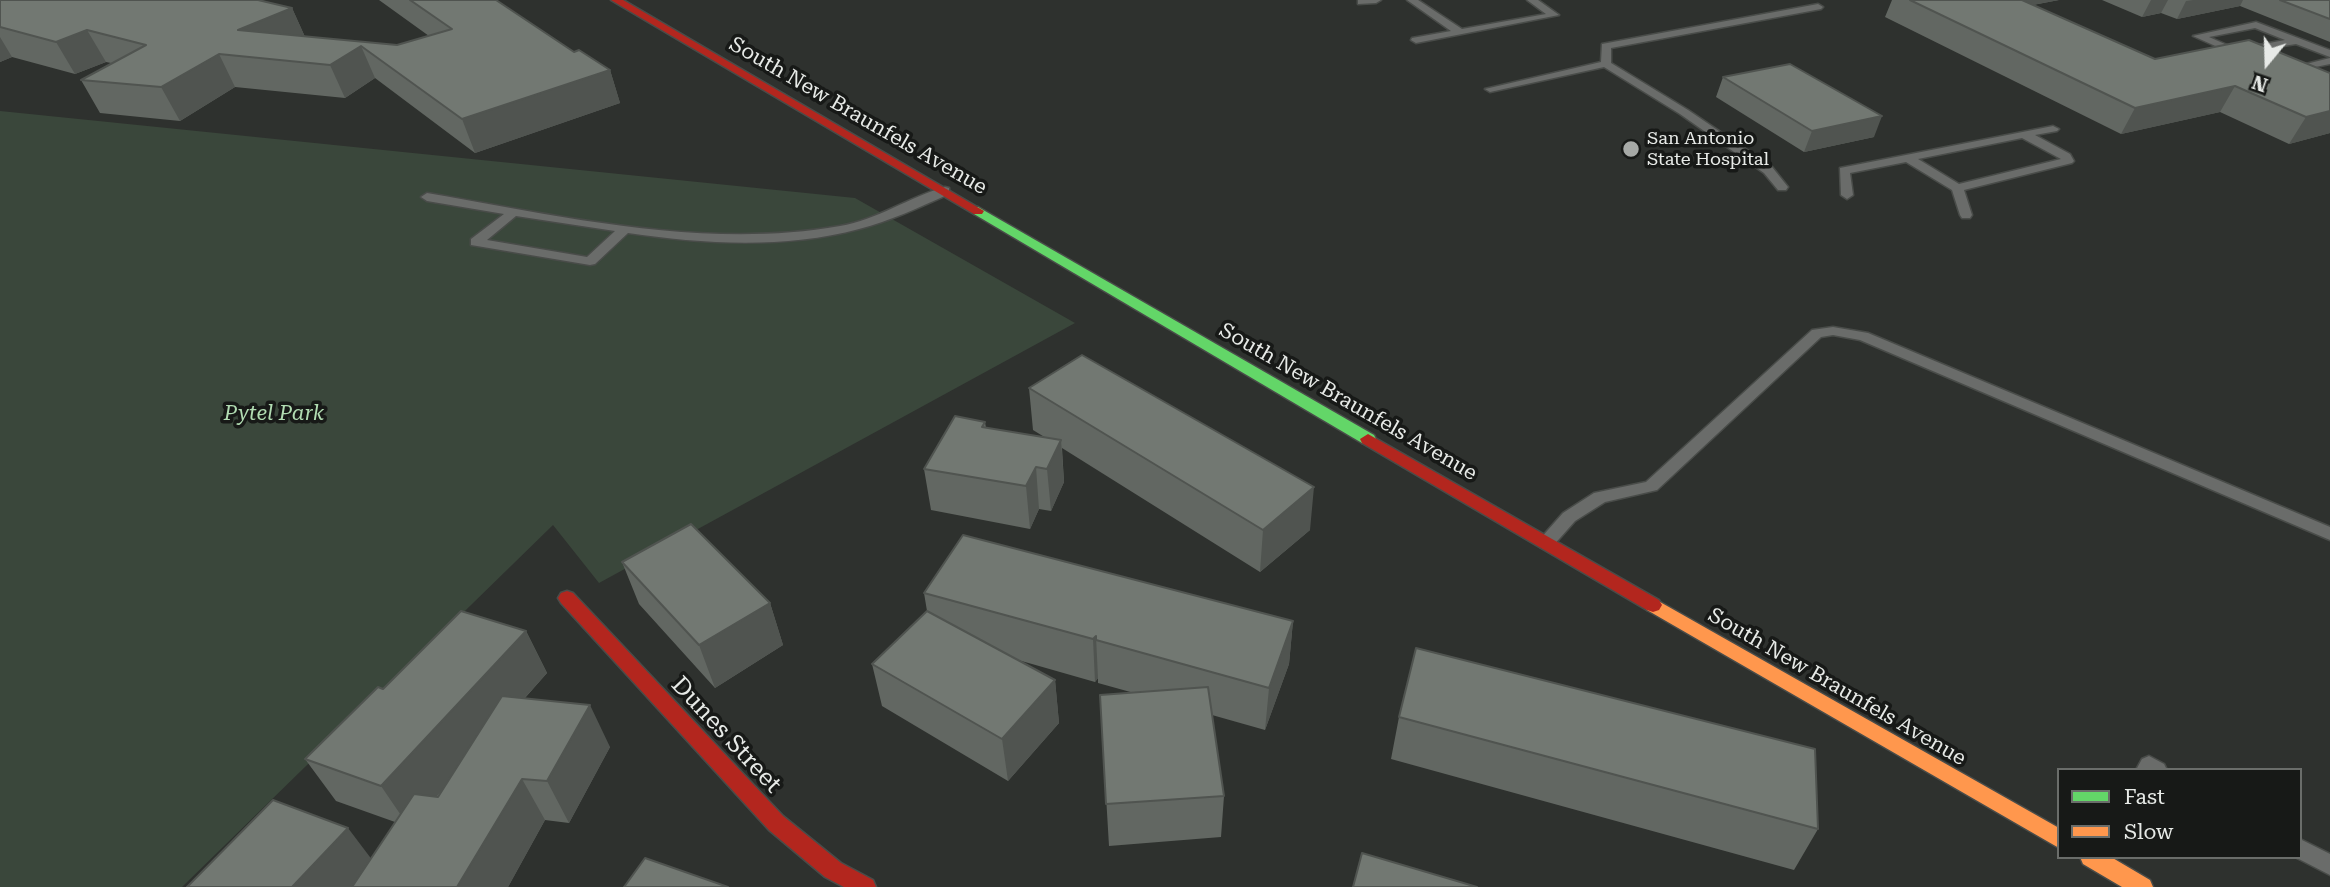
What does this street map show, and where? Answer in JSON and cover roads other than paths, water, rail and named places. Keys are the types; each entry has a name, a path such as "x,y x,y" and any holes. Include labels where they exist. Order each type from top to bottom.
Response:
{"main road":[{"name":"South New Braunfels Avenue","path":"616,0 2057,838"},
{"name":"Dunes Street","path":"567,598 776,823 833,870 865,887"},
{"path":"2098,859 2142,887"}],"lane":[{"path":"1361,2 1376,0"},
{"path":"1412,0 1460,32"},
{"path":"1416,40 1554,15 1532,0"},
{"path":"1606,64 1606,46 1818,7"},
{"path":"2259,62 2199,36 2256,25 2330,54"},
{"path":"2237,52 2297,41"},
{"path":"2305,81 2281,71 2330,61"},
{"path":"1490,89 1606,64 1684,112 1768,170 1782,187"},
{"path":"1847,195 1844,171 2053,129"},
{"path":"1957,188 2068,161 2066,156 2024,134"},
{"path":"1908,158 1957,188 1966,215"},
{"path":"427,197 694,236 767,237 840,230 890,215 945,191"},
{"path":"515,211 475,242 590,261 626,228"},
{"path":"1546,543 1569,517 1600,497 1651,486 1817,333 1833,331 1863,336 2330,534"},
{"path":"2302,850 2330,865"}],"place":[{"name":"San Antonio State Hospital","path":"1631,149"}],"park label":[{"name":"Pytel Park","path":"274,414"}]}
